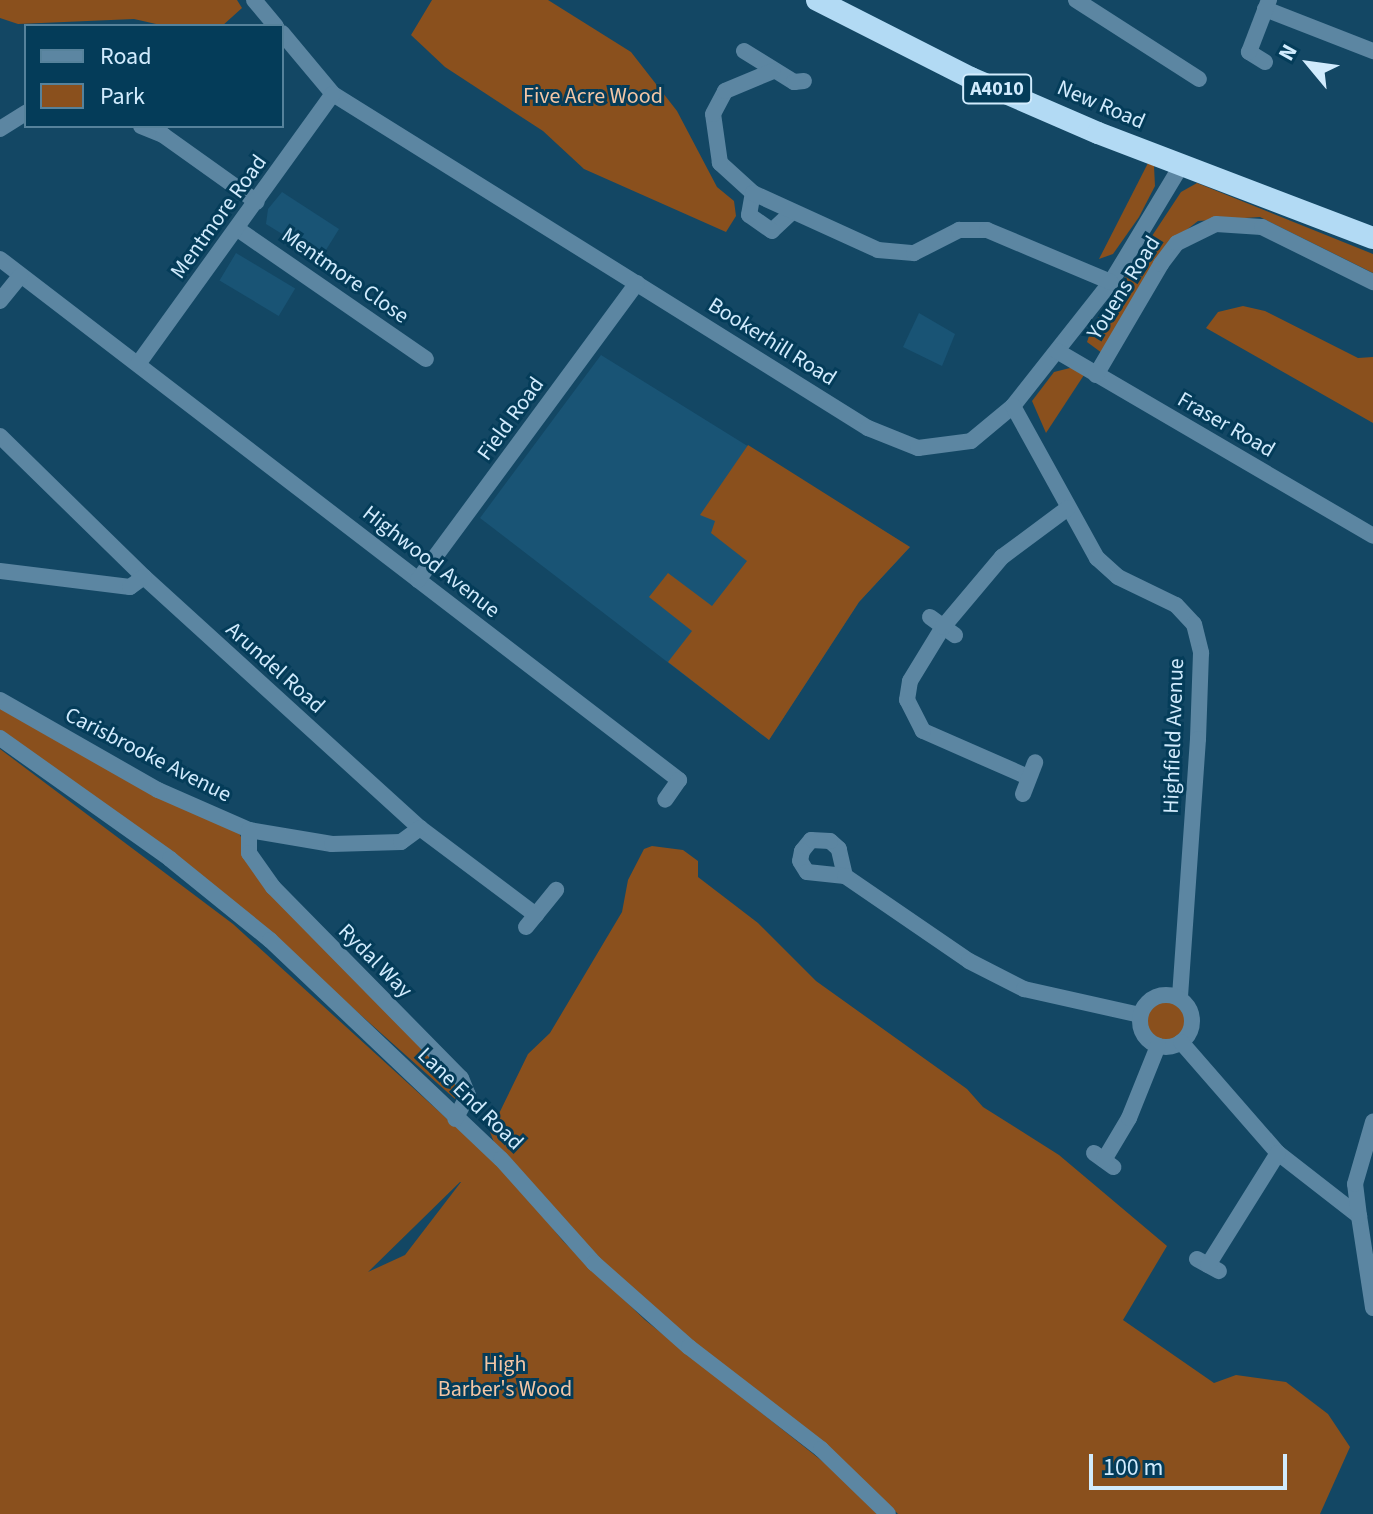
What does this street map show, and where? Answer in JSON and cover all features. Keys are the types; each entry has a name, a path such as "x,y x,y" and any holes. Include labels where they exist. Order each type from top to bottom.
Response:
{"highway":[{"name":"New Road","path":"817,0 971,78 1181,166 1373,238"}],"street":[{"path":"254,0 274,24"},
{"path":"1076,0 1199,79"},
{"path":"1265,62 1249,52 1267,4 1373,51"},
{"name":"Bookerhill Road","path":"284,35 333,94 868,428 918,448 971,441 1013,406 1111,282 1181,166"},
{"path":"744,51 794,82 804,81"},
{"path":"773,71 725,91 713,114 720,163 753,193 791,213 878,250 914,253 959,230 987,230 1111,282"},
{"name":"Mentmore Road","path":"138,364 239,230 333,94"},
{"path":"0,129 24,114"},
{"path":"146,128 163,135 257,202"},
{"path":"753,193 749,215 772,231 791,213"},
{"name":"Youens Road","path":"1096,375 1169,254 1196,231 1216,224 1262,227 1373,282"},
{"name":"Mentmore Close","path":"239,230 426,359"},
{"name":"Highwood Avenue","path":"0,259 679,780 665,800"},
{"path":"0,301 20,276"},
{"name":"Field Road","path":"418,580 637,283"},
{"name":"Fraser Road","path":"1057,351 1373,536"},
{"name":"Highfield Avenue","path":"1013,406 1097,558 1118,577 1176,605 1194,624 1201,653 1180,998"},
{"name":"Arundel Road","path":"0,436 144,577 420,828 531,921 556,890"},
{"path":"1029,778 938,741 912,716 910,681 943,626 1002,557 1068,508"},
{"path":"0,571 130,587 144,577"},
{"name":"Carisbrooke Avenue","path":"0,700 158,790 249,830 332,844 401,842 420,828"},
{"name":"Lane End Road","path":"0,738 232,907 370,1032 455,1119 501,1159 605,1274 821,1449 888,1514"},
{"name":"Rydal Way","path":"249,830 249,853 273,887 461,1078 468,1095 455,1119"},
{"path":"845,876 969,961 1024,989 1140,1015"},
{"path":"1180,998 1193,1020 1181,1042 1158,1046 1143,1034 1140,1015 1152,999 1180,998"},
{"path":"1181,1042 1278,1153 1344,1201 1359,1216"},
{"path":"1104,1160 1129,1118 1158,1046"},
{"path":"1373,1122 1355,1184 1373,1308"},
{"path":"1208,1265 1278,1153"}],"shaded area":[{"path":"282,192 339,229 321,258 266,224 268,209"},
{"path":"236,253 295,289 279,316 220,280"},
{"path":"919,313 955,334 942,366 903,347"},
{"path":"601,355 910,547 859,602 769,740 480,518"}],"green space":[{"path":"0,0 237,0 242,8 224,24 156,24 134,19 18,24 0,18"},
{"name":"Five Acre Wood","path":"432,0 548,0 631,52 677,111 717,187 734,201 736,216 726,232 584,169 543,131 445,67 411,35"},
{"path":"1148,163 1154,166 1155,186 1139,217 1113,254 1099,259"},
{"path":"1197,183 1373,254 1373,273 1260,217 1198,221 1180,235 1102,353 1087,342 1092,327 1181,192"},
{"path":"1243,306 1265,311 1358,358 1373,357 1373,423 1206,328 1218,312"},
{"path":"1074,367 1084,375 1046,433 1032,401 1054,372"},
{"path":"748,445 910,547 859,602 769,740 668,662 692,631 649,597 668,573 712,606 747,561 711,533 715,521 700,515"},
{"path":"0,707 238,830 245,847 430,1049 461,1090 455,1099 227,896 0,733"},
{"name":"High Barber's Wood","path":"0,749 233,924 511,1177 563,1241 645,1320 846,1480 877,1514 0,1514","holes":["461,1182 405,1255 368,1272"]},
{"path":"652,846 683,850 698,861 698,877 758,923 816,981 967,1089 983,1107 1059,1155 1167,1246 1123,1320 1214,1383 1236,1375 1286,1382 1328,1414 1350,1447 1320,1514 898,1514 854,1471 632,1292 497,1150 490,1132 528,1054 550,1033 622,912 628,880 644,849"},
{"path":"1167,998 1182,1004 1188,1019 1182,1034 1167,1040 1152,1034 1146,1019 1152,1004"}]}
